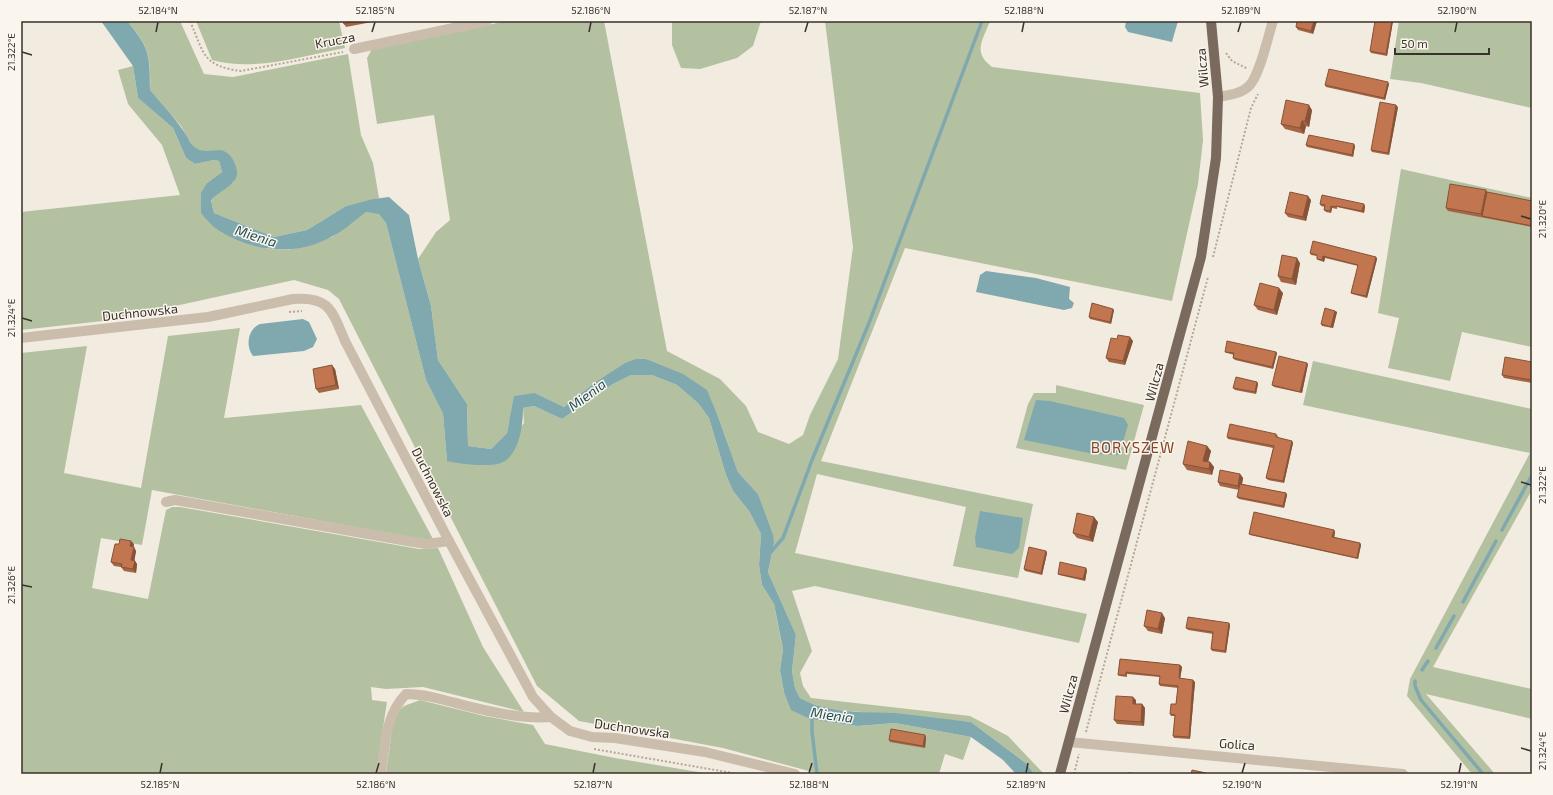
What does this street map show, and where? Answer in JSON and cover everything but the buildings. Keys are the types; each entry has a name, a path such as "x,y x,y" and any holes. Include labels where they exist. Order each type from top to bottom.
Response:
{"main road":[{"name":"Wilcza","path":"1060,774 1201,257 1216,158 1218,97 1211,21"}],"street":[{"name":"Krucza","path":"354,50 487,21"},
{"path":"1218,97 1244,90 1250,85 1257,72 1273,21"},
{"name":"Duchnowska","path":"21,338 194,319 293,299 315,299 328,307 334,315 345,341 449,541 533,697 551,717 570,731 592,736 615,738 705,752 795,774"},
{"path":"166,502 175,500 427,544 449,541"},
{"path":"381,774 389,720 397,703 406,694 422,694 483,710 519,717 551,717"},
{"name":"Golica","path":"1069,742 1403,774"}],"path":[{"name":"Krucza","path":"190,21 206,58 212,63 228,69 241,70 354,50"},
{"path":"1224,51 1232,61 1257,72"},
{"path":"1212,261 1251,108 1260,89"},
{"path":"1074,774 1209,276"},
{"path":"285,313 305,311"},
{"path":"589,749 738,774"}],"green space":[{"path":"127,21 180,21 204,74 233,77 348,54 361,135 373,163 379,198 346,206 307,230 274,237 214,213 211,202 215,195 234,182 221,150 206,152 194,148 181,126 150,90 150,69 147,52 140,38"},
{"path":"196,21 339,21 345,48 278,62 262,64 228,63 212,60"},
{"path":"507,21 604,21 667,351 720,379 746,406 758,432 789,444 803,435 810,415 838,359 853,247 825,21 990,21 982,40 981,51 982,56 992,67 1200,93 1203,140 1198,184 1172,301 905,248 821,461 1033,504 1018,578 953,566 966,507 817,474 795,553 1087,614 1079,643 815,586 792,591 812,651 800,673 803,686 811,698 970,716 1008,736 1044,774 1034,774 1027,764 971,722 838,710 815,705 800,698 795,688 792,671 796,635 768,572 774,543 758,494 738,472 716,411 707,391 646,359 593,384 564,407 535,393 509,422 507,433 491,449 468,446 467,404 438,360 431,306 418,259 436,232 450,220 434,115 377,124 367,58 372,49"},
{"path":"672,21 761,21 753,46 737,58 700,69 681,68 672,45"},
{"path":"1399,21 1532,21 1532,108 1421,83 1390,79"},
{"path":"133,66 138,98 173,128 186,158 195,164 214,160 219,161 222,172 207,183 201,213 268,249 289,250 332,237 366,212 379,213 386,223 426,380 443,414 447,461 493,464 524,423 523,408 534,406 562,419 613,384 631,375 652,375 677,385 698,403 709,418 726,475 733,491 749,511 761,534 759,565 762,585 774,604 783,649 780,670 784,692 829,722 858,726 895,723 971,737 963,760 945,754 939,774 820,774 723,748 579,721 537,686 339,299 328,290 294,280 166,308 167,314 21,330 21,212 180,195 162,145 128,104 118,70"},
{"path":"1401,169 1532,198 1532,347 1462,332 1450,381 1388,368 1399,318 1378,313"},
{"path":"240,328 224,418 361,405 433,539 426,540 152,490 142,545 101,538 92,588 148,599 166,510 172,507 180,507 419,549 438,548 483,647 524,712 423,687 386,689 371,687 372,700 387,702 376,774 21,774 21,353 87,346 64,473 141,488 168,336"},
{"path":"1313,361 1532,409 1532,490 1433,667 1532,689 1532,719 1426,694 1495,774 1472,774 1407,696 1410,679 1530,453 1303,405"},
{"path":"1056,385 1144,405 1126,470 1016,448 1028,404 1034,393 1056,393"},
{"path":"420,700 484,716 533,725 545,744 615,758 710,774 386,774 394,715 404,706"}],"water":[{"name":"Mienia","path":"101,21 127,21 135,30 144,46 149,60 150,90 169,112 193,146 208,151 224,151 232,158 237,169 236,178 211,201 214,213 274,237 307,230 346,206 373,199 389,197 409,215 418,259 431,306 438,360 467,404 468,446 491,449 507,433 514,396 535,393 564,407 593,384 625,363 636,359 646,359 683,374 707,390 738,472 758,494 773,535 774,543 768,572 796,635 792,671 795,688 800,698 815,705 838,710 895,713 971,722 1027,764 1034,774 1016,774 1003,760 971,737 895,723 858,726 829,722 808,718 791,710 784,692 780,670 783,649 774,604 762,585 759,565 761,534 749,511 733,491 726,475 709,418 698,403 677,385 652,375 631,375 613,384 562,419 534,406 523,408 519,438 517,445 509,458 498,464 491,465 447,461 443,414 426,380 386,223 379,214 366,212 336,235 317,243 289,249 274,249 245,243 218,230 201,213 201,193 207,183 222,172 219,161 214,160 195,164 186,158 173,128 138,98 133,66"},
{"path":"1126,21 1178,21 1172,42 1128,32 1125,27"},
{"path":"986,271 1036,278 1070,287 1069,299 1074,303 1072,308 1064,310 976,292 980,275"},
{"path":"303,319 309,322 317,339 313,347 304,351 253,356 249,347 249,338 256,326 260,324"},
{"path":"1036,400 1050,401 1124,418 1128,425 1119,455 1094,454 1024,440"},
{"path":"980,511 1023,518 1019,548 1012,554 976,547 975,538"}],"waterway":[{"path":"769,554 783,538 812,460 869,323 982,21"},
{"path":"1502,530 1532,475"},
{"path":"1463,602 1496,541"},
{"path":"1436,648 1454,616"},
{"path":"1422,670 1428,661"},
{"path":"1415,681 1415,686 1421,700 1483,774"},
{"name":"Mienia","path":"812,715 812,731 817,774"}],"district":[{"name":"BORYSZEW","path":"1133,448"}]}
